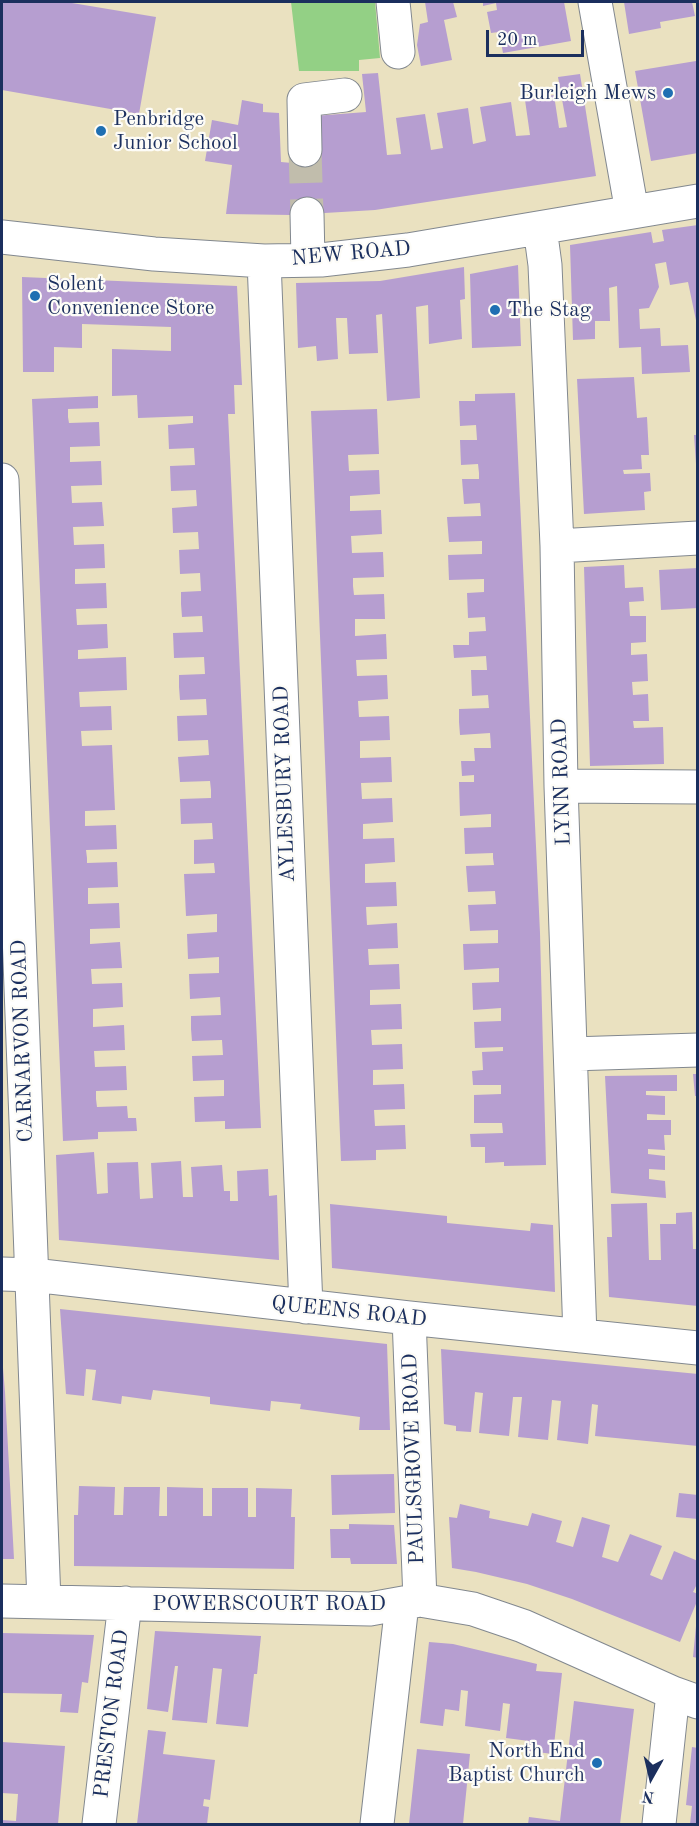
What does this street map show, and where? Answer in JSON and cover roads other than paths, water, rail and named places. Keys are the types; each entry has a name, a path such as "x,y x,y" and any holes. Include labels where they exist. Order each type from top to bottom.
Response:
{"street":[{"path":"393,2 398,52"},
{"path":"595,2 632,212"},
{"path":"305,150 304,100 345,95"},
{"name":"NEW ROAD","path":"2,237 153,254 264,261 308,260 408,250 698,201"},
{"path":"307,214 308,260"},
{"name":"LYNN ROAD","path":"540,228 545,265 557,546 561,786 580,1336"},
{"name":"AYLESBURY ROAD","path":"264,261 306,1307"},
{"name":"CARNARVON ROAD","path":"2,480 17,1274 44,1602"},
{"path":"557,546 698,538"},
{"path":"561,786 698,787"},
{"path":"571,1054 698,1050"},
{"name":"QUEENS ROAD","path":"17,1274 698,1348"},
{"name":"PAULSGROVE ROAD","path":"377,1824 411,1602 409,1318"},
{"name":"POWERSCOURT ROAD","path":"2,1601 349,1609 370,1609 411,1602 473,1609 523,1626 685,1697"},
{"name":"PRESTON ROAD","path":"99,1824 125,1603"},
{"path":"658,1824 685,1697"}],"tunnel":[{"path":"305,150 307,214"}],"place":[{"name":"Burleigh Mews","path":"668,93"},
{"name":"Penbridge Junior School","path":"101,131"},
{"name":"Solent Convenience Store","path":"35,296"},
{"name":"The Stag","path":"495,310"},
{"name":"North End Baptist Church","path":"597,1763"}]}
